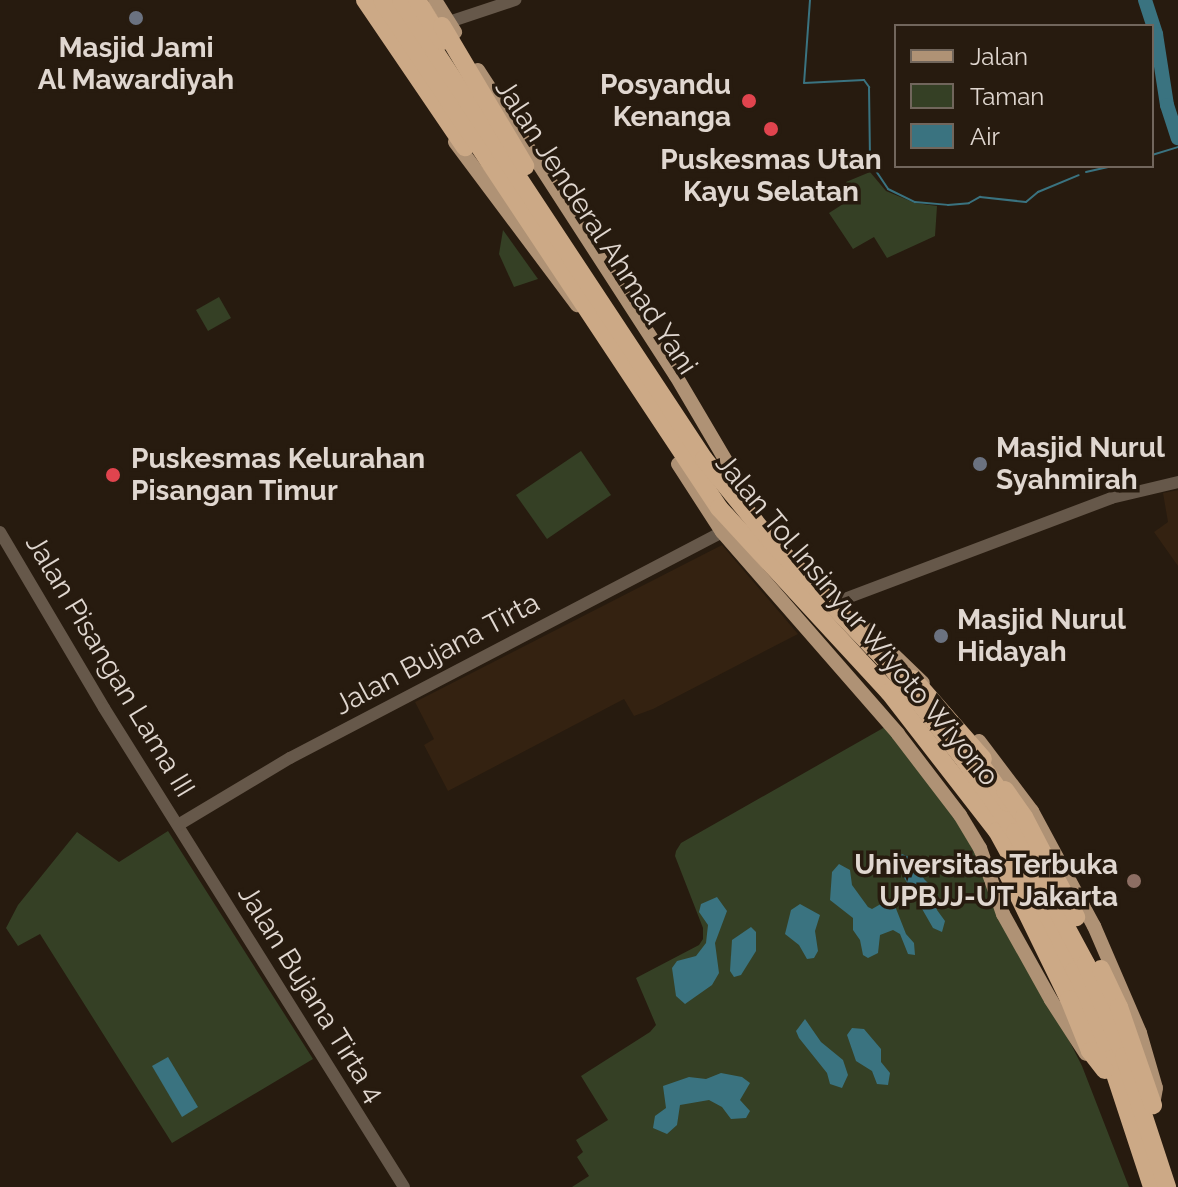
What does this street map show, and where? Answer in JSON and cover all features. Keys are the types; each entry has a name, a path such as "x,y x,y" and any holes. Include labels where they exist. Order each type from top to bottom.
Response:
{"highway":[{"path":"365,0 504,200 521,211"},
{"path":"372,0 554,270 678,464 741,542 916,733 994,836 1068,975 1105,1070 1140,1187"},
{"name":"Jalan Tol Insinyur Wiyoto Wiyono","path":"382,0 719,508 889,692 997,831 1074,971 1110,1059 1152,1187"},
{"name":"Jalan Tol Insinyur Wiyoto Wiyono","path":"401,0 704,459 761,528 888,663 965,761 1015,832 1086,964 1124,1056 1167,1187"},
{"name":"Jalan Jenderal Ahmad Yani","path":"417,0 658,374 732,481 789,552 923,691 991,775 1085,947 1153,1105 1178,1184"},
{"path":"426,0 642,364"},
{"path":"554,270 561,255 582,252"},
{"path":"773,568 780,586 943,774 992,843 1069,999 1090,1051 1105,1070"},
{"path":"888,663 906,671 937,704 984,760 1024,817 1119,1007 1153,1105"}],"main road":[{"path":"358,0 445,128 577,305"},
{"name":"Jalan Jenderal Ahmad Yani","path":"435,0 676,376 729,466 732,481"},
{"path":"678,464 722,532 898,734 960,815 980,848 1003,914 1051,1000 1086,1054 1105,1070"},
{"name":"Jalan Jenderal Ahmad Yani","path":"789,552 799,557 839,601 949,707 994,759 1032,811 1094,926 1140,1033 1156,1088 1153,1105"}],"street":[{"path":"449,22 515,0"},
{"path":"839,601 1111,498 1178,482"},
{"name":"Jalan Pisangan Lama III","path":"0,532 178,825"},
{"name":"Jalan Bujana Tirta","path":"178,825 290,758 722,532"},
{"name":"Jalan Bujana Tirta 4","path":"178,825 404,1187"}],"shaded area":[{"path":"1178,490 1178,566 1154,532 1168,522 1163,493"},
{"path":"722,545 798,634 653,709 634,716 624,699 448,791 424,745 434,739 415,702"}],"green space":[{"path":"870,172 886,191 915,203 937,206 935,236 887,258 874,237 853,249 829,213 854,197 846,182"},
{"path":"503,230 538,279 514,287 499,254"},
{"path":"219,297 231,318 208,331 196,310"},
{"path":"581,451 611,495 547,539 516,495"},
{"path":"885,727 957,818 1082,1066 1129,1187 572,1187 589,1176 577,1157 583,1152 576,1140 608,1120 581,1076 650,1032 656,1025 636,978 699,945 703,939 703,928 675,856 681,843"},
{"path":"168,831 313,1059 172,1143 40,934 18,946 6,928 18,905 77,832 119,862"}],"water":[{"path":"902,854 914,859 924,879 934,889 937,910 945,921 942,932 933,928 898,867 897,859"},
{"path":"839,864 850,870 852,885 868,907 872,909 886,901 895,906 906,934 914,943 915,955 908,954 900,934 893,930 880,935 878,953 868,958 863,955 860,940 853,930 853,918 830,900 832,872"},
{"path":"717,897 727,911 715,943 719,973 712,985 685,1004 676,996 672,968 677,961 696,956 706,943 708,925 699,912 701,904"},
{"path":"800,904 820,915 815,931 818,951 814,958 807,959 799,945 785,934 791,910"},
{"path":"751,927 756,932 756,951 741,975 734,977 730,971 732,940"},
{"path":"805,1019 821,1042 843,1060 848,1075 842,1088 830,1084 827,1073 799,1038 796,1031"},
{"path":"852,1028 864,1029 881,1049 881,1062 890,1073 888,1085 877,1084 872,1071 856,1061 847,1035"},
{"path":"168,1057 198,1107 182,1117 152,1066"},
{"path":"721,1073 742,1077 750,1083 740,1100 750,1111 746,1118 731,1119 722,1107 709,1100 680,1105 677,1125 667,1134 653,1128 655,1116 666,1108 663,1086 689,1077 706,1079"}],"waterway":[{"path":"810,0 804,83 864,80 869,87 870,159"},
{"path":"1145,0 1153,24"},
{"path":"1154,28 1167,105 1178,138"},
{"path":"1154,154 1178,147"},
{"path":"874,168 888,189 915,202 948,205 969,203 980,197 1026,202 1038,192 1079,175"},
{"path":"1086,172 1103,168"}],"place":[{"name":"Masjid Jami Al Mawardiyah","path":"136,18"},
{"name":"Posyandu Kenanga","path":"749,101"},
{"name":"Puskesmas Utan Kayu Selatan","path":"771,129"},
{"name":"Masjid Nurul Syahmirah","path":"980,464"},
{"name":"Puskesmas Kelurahan Pisangan Timur","path":"113,475"},
{"name":"Masjid Nurul Hidayah","path":"941,636"},
{"name":"Universitas Terbuka UPBJJ-UT Jakarta","path":"1134,881"}]}
